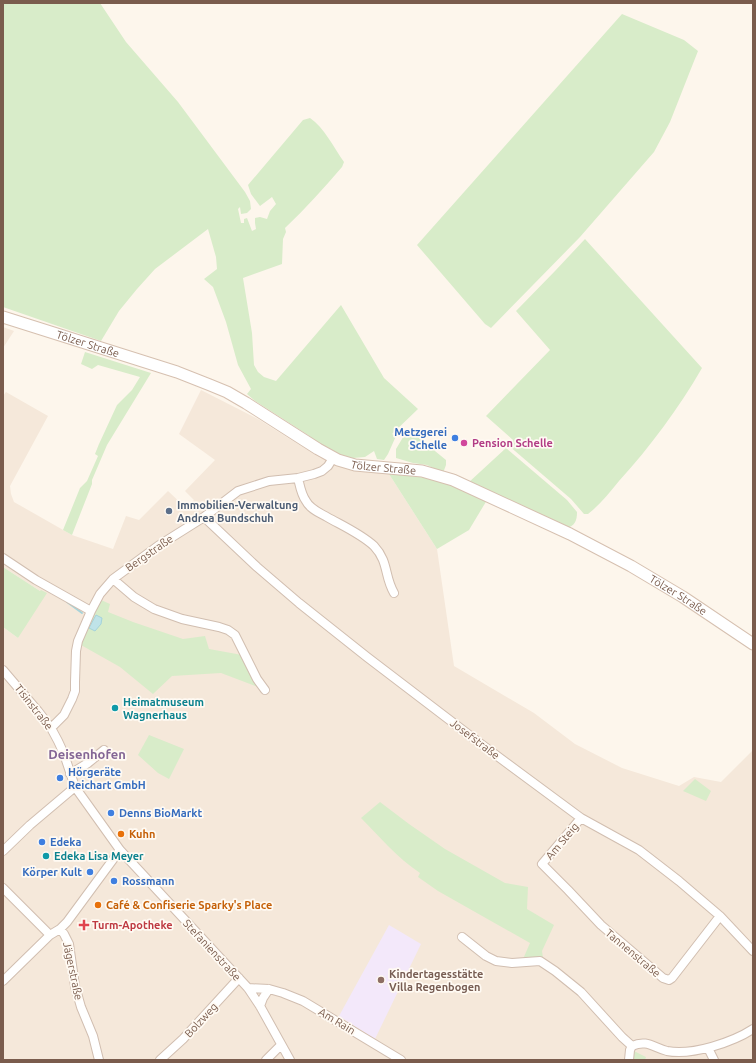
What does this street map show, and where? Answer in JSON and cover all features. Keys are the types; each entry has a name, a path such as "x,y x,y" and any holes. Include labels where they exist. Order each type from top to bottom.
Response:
{"main road":[{"name":"Tölzer Straße","path":"3,317 177,372 210,384 239,400 333,458 355,465 422,471 453,480 570,534 631,566 683,597 753,644"}],"street":[{"name":"Bergstraße","path":"51,728 64,715 75,691 76,651 82,632 100,594 113,579 158,546 204,517 238,492 269,481 298,478 314,474 322,471 328,466 333,458"},
{"path":"298,478 306,502 315,510 367,540 379,552 385,562 390,586 394,593"},
{"name":"Josefstraße","path":"204,517 257,567 350,644 581,818 639,850 680,881 720,916 753,951"},
{"path":"3,558 36,580 91,611"},
{"path":"113,579 134,597 154,609 182,619 219,626 236,635 257,679 265,690"},
{"name":"Tisinstraße","path":"3,670 51,728 61,748 75,787 120,850"},
{"path":"70,774 88,763 104,750"},
{"path":"3,851 30,825 75,787"},
{"name":"Am Steig","path":"542,864 581,818"},
{"path":"3,981 50,935 60,929 67,922 120,850"},
{"name":"Stefanienstraße","path":"120,850 248,988 260,1006 290,1060"},
{"name":"Tannenstraße","path":"542,864 601,925 663,978 668,980 672,978 720,916"},
{"path":"3,888 50,935"},
{"name":"Jägerstraße","path":"60,929 69,944 75,986 99,1060"},
{"path":"462,937 486,956 496,961 512,963 540,962 555,971 581,992 632,1046"},
{"name":"Bolzweg","path":"160,1060 182,1039 239,978"},
{"name":"Am Rain","path":"248,988 283,993 303,1001 402,1060"},
{"path":"260,1006 263,998 269,990"},
{"path":"629,1060 632,1046 638,1043 644,1043 667,1051 678,1052 708,1048 740,1037 753,1029"},
{"path":"266,1060 281,1045"},
{"path":"708,1048 714,1060"}],"shaded area":[{"path":"3,327 14,331 3,348"},
{"path":"201,390 258,419 320,458 347,467 389,471 389,474 437,549 454,666 534,713 575,744 622,768 679,786 694,777 721,782 753,750 753,1060 3,1060 3,627 18,638 40,591 3,567 3,396 6,392 48,416 10,486 14,502 72,535 113,549 126,516 139,520 168,491 185,507 194,500 185,491 215,460 179,434"},
{"name":"Kindertagesstätte Villa Regenbogen","path":"389,925 421,944 375,1039 339,1016"}],"green space":[{"path":"3,3 100,3 126,42 178,102 245,192 250,201 251,209 247,213 241,214 240,207 238,209 241,223 244,223 244,219 247,218 252,231 256,229 255,218 260,217 267,219 270,211 276,204 272,197 260,206 251,194 248,185 303,120 310,118 320,127 344,162 342,167 285,228 286,232 283,239 282,264 243,278 252,333 254,365 258,372 264,377 276,381 341,305 384,378 418,409 392,434 396,436 384,460 377,459 374,451 365,457 353,458 325,449 308,435 255,401 247,394 251,389 238,365 226,322 213,287 204,279 217,269 216,257 208,229 155,269 119,311 101,341 3,307"},
{"path":"622,14 684,40 698,51 670,122 654,152 580,237 491,328 485,324 417,245"},
{"path":"585,239 702,368 684,398 653,441 604,499 588,514 584,514 571,499 508,445 513,440 486,416 550,350 516,311"},
{"path":"85,352 151,373 107,445 92,480 92,484 72,535 63,530 80,488 87,481 98,456 95,454 117,405 132,390 140,377 98,365 92,369 81,364"},
{"path":"408,429 446,460 443,473 427,465 396,458 396,449"},
{"path":"506,448 567,500 577,512 577,518 573,525 565,529 468,483"},
{"path":"389,474 439,479 487,500 469,530 437,549"},
{"path":"3,567 40,591 41,590 47,593 18,638 3,627"},
{"path":"101,600 110,604 108,612 133,622 183,639 205,636 209,649 242,655 258,687 221,673 172,676 153,694 120,667 81,645 85,633"},
{"path":"149,735 184,749 169,779 158,773 138,755"},
{"path":"695,779 711,791 706,801 683,791"},
{"path":"380,802 445,849 505,883 528,887 527,909 554,925 542,951 543,958 523,959 530,943 438,891 418,877 420,873 396,854 361,818"},
{"path":"632,1050 646,1057 645,1060 631,1060"}],"water":[{"path":"96,615 102,618 101,624 95,631 89,628"}],"waterway":[{"path":"67,602 82,613"}],"place":[{"name":"Metzgerei Schelle","path":"455,438"},
{"name":"Pension Schelle","path":"464,443"},
{"name":"Immobilien-Verwaltung Andrea Bundschuh","path":"169,511"},
{"name":"Heimatmuseum Wagnerhaus","path":"115,708"},
{"name":"Hörgeräte Reichart GmbH","path":"60,778"},
{"name":"Denns BioMarkt","path":"111,813"},
{"name":"Kuhn","path":"121,834"},
{"name":"Edeka","path":"42,842"},
{"name":"Edeka Lisa Meyer","path":"46,856"},
{"name":"Körper Kult","path":"90,872"},
{"name":"Rossmann","path":"114,881"},
{"name":"Café & Confiserie Sparky's Place","path":"98,905"},
{"name":"Turm-Apotheke","path":"84,925"},
{"name":"Kindertagesstätte Villa Regenbogen","path":"381,980"}],"district":[{"name":"Deisenhofen","path":"87,754"}]}
